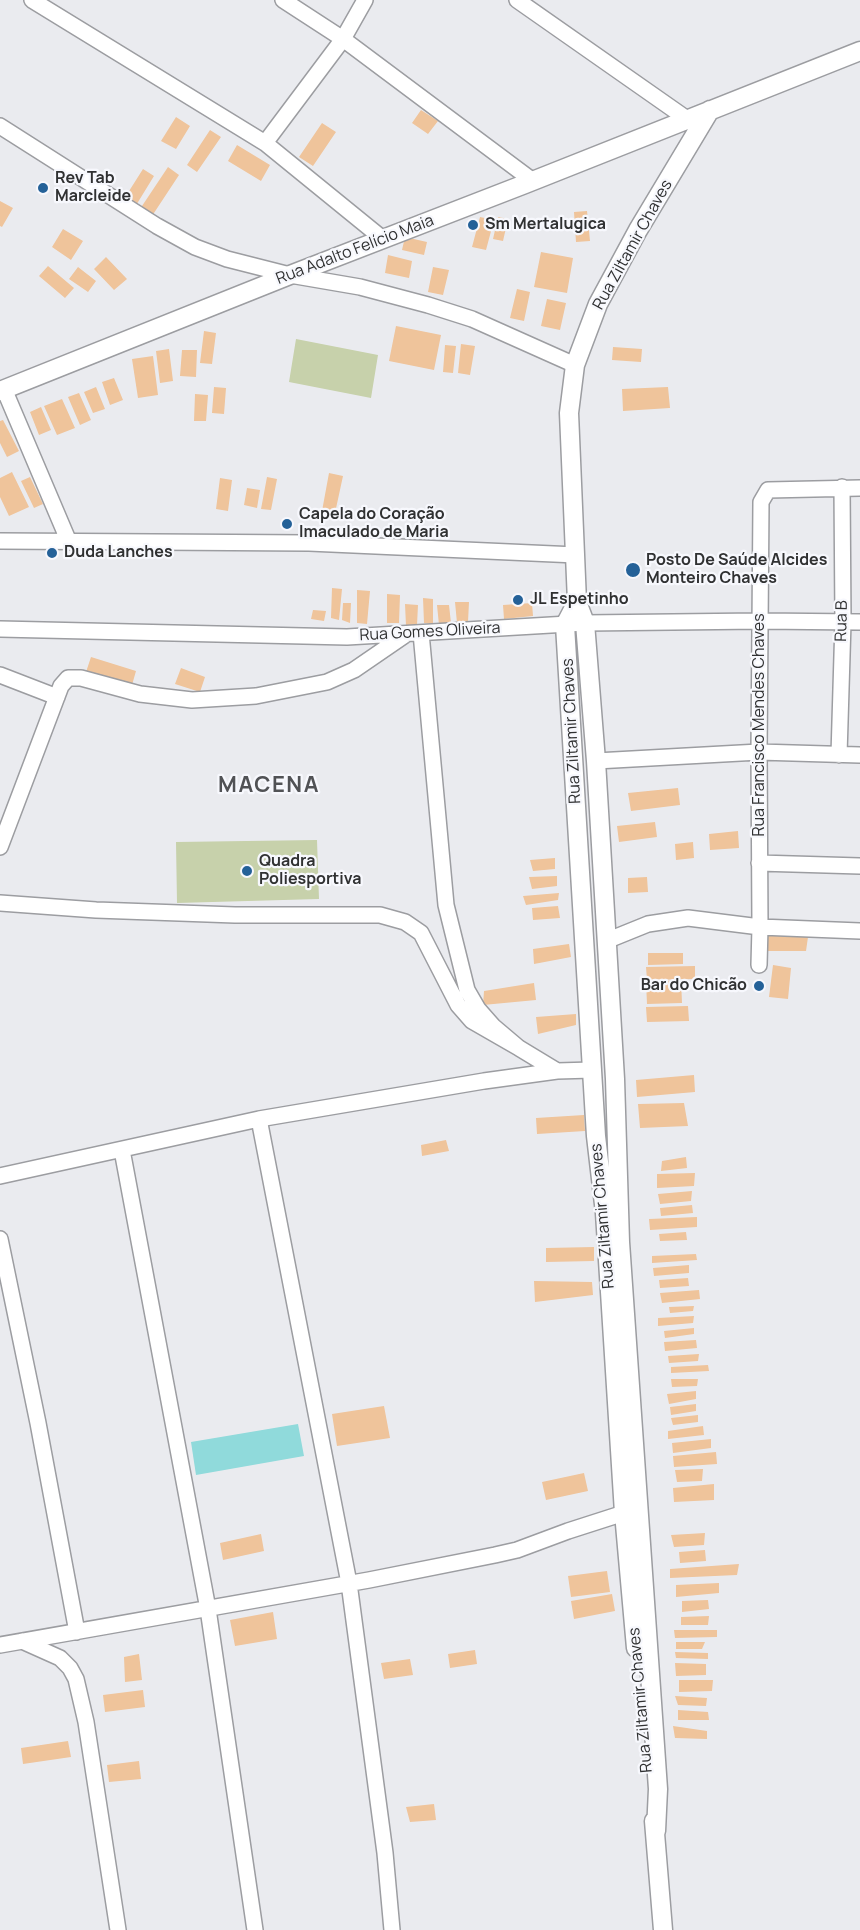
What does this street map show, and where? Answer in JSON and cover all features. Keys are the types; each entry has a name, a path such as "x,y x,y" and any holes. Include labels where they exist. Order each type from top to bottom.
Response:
{"street":[{"path":"32,0 265,143 383,239"},
{"path":"283,0 343,39 533,181"},
{"path":"265,143 343,39 365,0"},
{"path":"517,0 687,119"},
{"name":"Rua Adalto Felício Maia","path":"2,390 860,51"},
{"name":"Rua Ziltamir Chaves","path":"656,1831 651,1806 624,1513 626,1430 617,1133 596,761 585,623 577,603 569,413 576,365 598,304 638,230 710,110"},
{"path":"0,126 157,226 195,247 227,259 290,275 360,287 428,305 472,319 576,365"},
{"path":"2,390 69,542"},
{"path":"842,487 860,488"},
{"name":"Rua Francisco Mendes Chaves","path":"759,965 761,502 768,490 842,487"},
{"name":"Rua B","path":"839,755 843,622 842,487"},
{"path":"0,542 309,543 576,555"},
{"name":"Rua Ziltamir Chaves","path":"577,603 565,625 596,1136 626,1430 658,1789 656,1831 663,1930"},
{"name":"Rua Gomes Oliveira","path":"0,629 347,637 585,623 860,622"},
{"path":"0,847 61,686 66,680 72,677 140,694 192,700 255,696 327,682 354,670 414,633 446,905 466,990 485,1017 519,1048"},
{"path":"0,675 57,697"},
{"path":"596,761 759,752 860,755"},
{"path":"759,863 860,866"},
{"path":"0,903 235,915 380,915 405,922 421,933 458,1005 472,1021 557,1071"},
{"path":"606,941 648,924 688,918 760,927 860,931"},
{"path":"0,1176 259,1119 557,1071 592,1070"},
{"path":"259,1119 349,1583 385,1853 392,1930"},
{"path":"596,1136 617,1133"},
{"path":"122,1150 208,1609 255,1930"},
{"path":"0,1239 38,1423 77,1632"},
{"path":"0,1645 208,1609 517,1550 624,1513"},
{"path":"22,1641 60,1658 70,1668 76,1679 88,1734 118,1930"}],"green space":[{"path":"296,339 378,355 371,398 289,382"},
{"name":"Quadra Poliesportiva","path":"317,840 319,899 177,903 176,842"}],"water":[{"path":"298,1424 304,1456 196,1475 191,1442"}],"building":[{"path":"421,110 438,121 428,134 412,123"},
{"path":"176,117 190,126 176,149 161,141"},
{"path":"322,123 336,132 313,166 299,157"},
{"path":"210,130 221,137 197,172 187,165"},
{"path":"237,145 270,165 261,181 228,161"},
{"path":"168,167 179,175 152,216 140,209"},
{"path":"143,169 154,176 135,207 124,199"},
{"path":"0,201 13,208 2,227 0,226"},
{"path":"587,211 590,241 576,242 574,212"},
{"path":"480,217 494,220 486,250 472,247"},
{"path":"498,217 508,219 503,241 493,239"},
{"path":"63,229 83,241 71,260 52,247"},
{"path":"405,237 427,242 424,255 402,250"},
{"path":"541,252 573,258 567,293 534,287"},
{"path":"388,255 412,261 409,278 385,273"},
{"path":"106,257 127,279 114,290 94,269"},
{"path":"48,266 74,288 65,298 39,276"},
{"path":"78,267 96,281 88,292 69,279"},
{"path":"433,267 449,270 443,295 428,292"},
{"path":"517,289 530,292 524,321 510,318"},
{"path":"547,299 566,303 560,330 541,326"},
{"path":"396,326 441,335 434,370 389,361"},
{"path":"204,331 216,333 212,364 200,363"},
{"path":"461,344 475,346 470,375 458,373"},
{"path":"445,345 456,346 453,373 443,372"},
{"path":"613,347 642,349 641,362 612,360"},
{"path":"169,349 173,381 160,383 156,351"},
{"path":"182,350 197,350 196,377 180,376"},
{"path":"153,356 158,395 138,398 132,359"},
{"path":"114,378 123,400 110,405 102,382"},
{"path":"96,387 105,409 93,413 84,392"},
{"path":"214,387 226,388 224,414 212,413"},
{"path":"668,387 670,408 623,411 622,389"},
{"path":"79,393 91,420 80,425 68,397"},
{"path":"195,394 208,395 206,421 194,421"},
{"path":"62,399 75,428 57,435 44,406"},
{"path":"41,407 51,430 39,435 30,412"},
{"path":"3,420 19,451 7,457 0,443 0,421"},
{"path":"12,472 29,507 9,516 0,497 0,478"},
{"path":"329,473 343,476 335,513 322,511"},
{"path":"30,477 43,504 34,508 21,481"},
{"path":"267,477 277,479 271,510 261,509"},
{"path":"220,478 232,480 228,511 216,509"},
{"path":"247,488 260,490 257,508 244,505"},
{"path":"332,588 342,589 339,620 331,618"},
{"path":"357,590 370,591 367,624 357,623"},
{"path":"387,594 400,595 399,623 387,623"},
{"path":"423,598 433,599 433,624 424,623"},
{"path":"455,602 469,602 468,622 457,623"},
{"path":"343,603 351,603 350,623 342,620"},
{"path":"532,603 533,616 504,619 503,605"},
{"path":"405,604 418,605 417,625 406,626"},
{"path":"437,605 449,605 451,623 439,625"},
{"path":"313,610 326,611 324,621 311,619"},
{"path":"91,657 136,671 132,685 86,672"},
{"path":"181,668 205,677 200,692 175,684"},
{"path":"678,788 680,805 631,811 628,793"},
{"path":"655,822 657,837 619,842 617,826"},
{"path":"738,831 739,848 710,850 709,834"},
{"path":"693,842 694,858 676,860 675,844"},
{"path":"555,858 555,869 533,871 530,860"},
{"path":"557,876 557,886 532,889 529,877"},
{"path":"647,877 648,892 628,893 628,878"},
{"path":"559,893 558,900 526,905 523,896"},
{"path":"558,906 560,918 533,920 532,908"},
{"path":"768,935 808,937 806,951 768,951"},
{"path":"569,944 571,957 534,964 533,949"},
{"path":"648,953 683,953 683,964 648,965"},
{"path":"773,965 791,968 788,999 769,997"},
{"path":"695,966 695,979 647,980 646,967"},
{"path":"681,980 682,1003 647,1004 646,982"},
{"path":"534,983 536,1000 483,1005 484,991"},
{"path":"688,1006 689,1021 647,1022 646,1007"},
{"path":"576,1014 576,1025 538,1034 536,1017"},
{"path":"694,1075 695,1092 637,1097 636,1080"},
{"path":"684,1103 688,1126 640,1128 638,1104"},
{"path":"584,1115 585,1131 537,1134 536,1118"},
{"path":"446,1140 449,1151 422,1156 421,1145"},
{"path":"686,1157 687,1168 661,1171 662,1161"},
{"path":"695,1173 694,1186 657,1188 657,1174"},
{"path":"692,1191 691,1201 660,1204 658,1194"},
{"path":"692,1205 693,1213 661,1216 660,1208"},
{"path":"697,1217 697,1227 650,1230 649,1219"},
{"path":"686,1232 687,1240 660,1241 659,1234"},
{"path":"594,1247 594,1261 546,1262 546,1248"},
{"path":"696,1254 697,1260 652,1263 652,1256"},
{"path":"689,1265 689,1273 654,1276 653,1268"},
{"path":"688,1278 689,1286 660,1288 659,1280"},
{"path":"534,1281 592,1282 593,1295 535,1302"},
{"path":"699,1290 700,1299 662,1303 660,1293"},
{"path":"694,1306 693,1311 670,1313 669,1307"},
{"path":"694,1316 693,1323 658,1326 658,1318"},
{"path":"694,1328 694,1334 665,1338 664,1331"},
{"path":"696,1340 697,1348 665,1351 664,1342"},
{"path":"699,1354 698,1361 669,1363 668,1356"},
{"path":"708,1365 709,1371 671,1373 671,1367"},
{"path":"671,1379 698,1379 697,1386 672,1387"},
{"path":"696,1391 696,1399 669,1404 667,1394"},
{"path":"696,1404 696,1411 671,1415 670,1407"},
{"path":"384,1406 390,1438 337,1446 332,1414"},
{"path":"698,1415 698,1422 673,1425 671,1418"},
{"path":"703,1426 704,1435 668,1439 668,1431"},
{"path":"711,1439 711,1448 673,1453 672,1443"},
{"path":"716,1452 717,1464 674,1467 673,1456"},
{"path":"703,1469 702,1481 677,1482 675,1470"},
{"path":"584,1473 588,1491 546,1500 542,1482"},
{"path":"714,1484 714,1500 674,1502 673,1488"},
{"path":"705,1533 704,1545 674,1547 671,1535"},
{"path":"261,1534 264,1551 223,1560 220,1543"},
{"path":"705,1550 706,1561 680,1563 679,1552"},
{"path":"739,1564 737,1575 670,1578 670,1569"},
{"path":"607,1571 610,1592 571,1597 568,1576"},
{"path":"719,1583 719,1593 676,1597 676,1585"},
{"path":"612,1594 615,1611 574,1619 571,1601"},
{"path":"708,1600 709,1609 682,1612 682,1601"},
{"path":"273,1612 277,1639 235,1646 230,1620"},
{"path":"709,1616 708,1625 681,1625 681,1617"},
{"path":"674,1630 717,1630 717,1637 675,1638"},
{"path":"676,1642 705,1642 702,1649 676,1649"},
{"path":"475,1650 477,1664 450,1668 448,1654"},
{"path":"675,1652 708,1653 708,1659 676,1658"},
{"path":"139,1654 142,1680 125,1682 124,1657"},
{"path":"410,1659 413,1675 384,1679 381,1663"},
{"path":"675,1663 706,1664 706,1675 676,1676"},
{"path":"679,1680 713,1680 712,1691 679,1692"},
{"path":"143,1690 145,1707 105,1712 103,1695"},
{"path":"675,1696 707,1698 706,1706 678,1705"},
{"path":"678,1710 708,1712 709,1720 678,1720"},
{"path":"673,1726 707,1731 707,1739 675,1738"},
{"path":"68,1741 71,1757 23,1764 21,1748"},
{"path":"139,1761 141,1779 109,1782 107,1765"},
{"path":"434,1804 436,1820 410,1822 406,1807"}],"place":[{"name":"Rev Tab Marcleide","path":"43,188"},
{"name":"Sm Mertalugica","path":"473,225"},
{"name":"Capela do Coração Imaculado de Maria","path":"287,524"},
{"name":"Duda Lanches","path":"52,553"},
{"name":"Posto De Saúde Alcides Monteiro Chaves","path":"633,570"},
{"name":"JL Espetinho","path":"518,600"},
{"name":"Quadra Poliesportiva","path":"247,871"},
{"name":"Bar do Chicão","path":"759,986"}],"district":[{"name":"MACENA","path":"269,786"}]}
